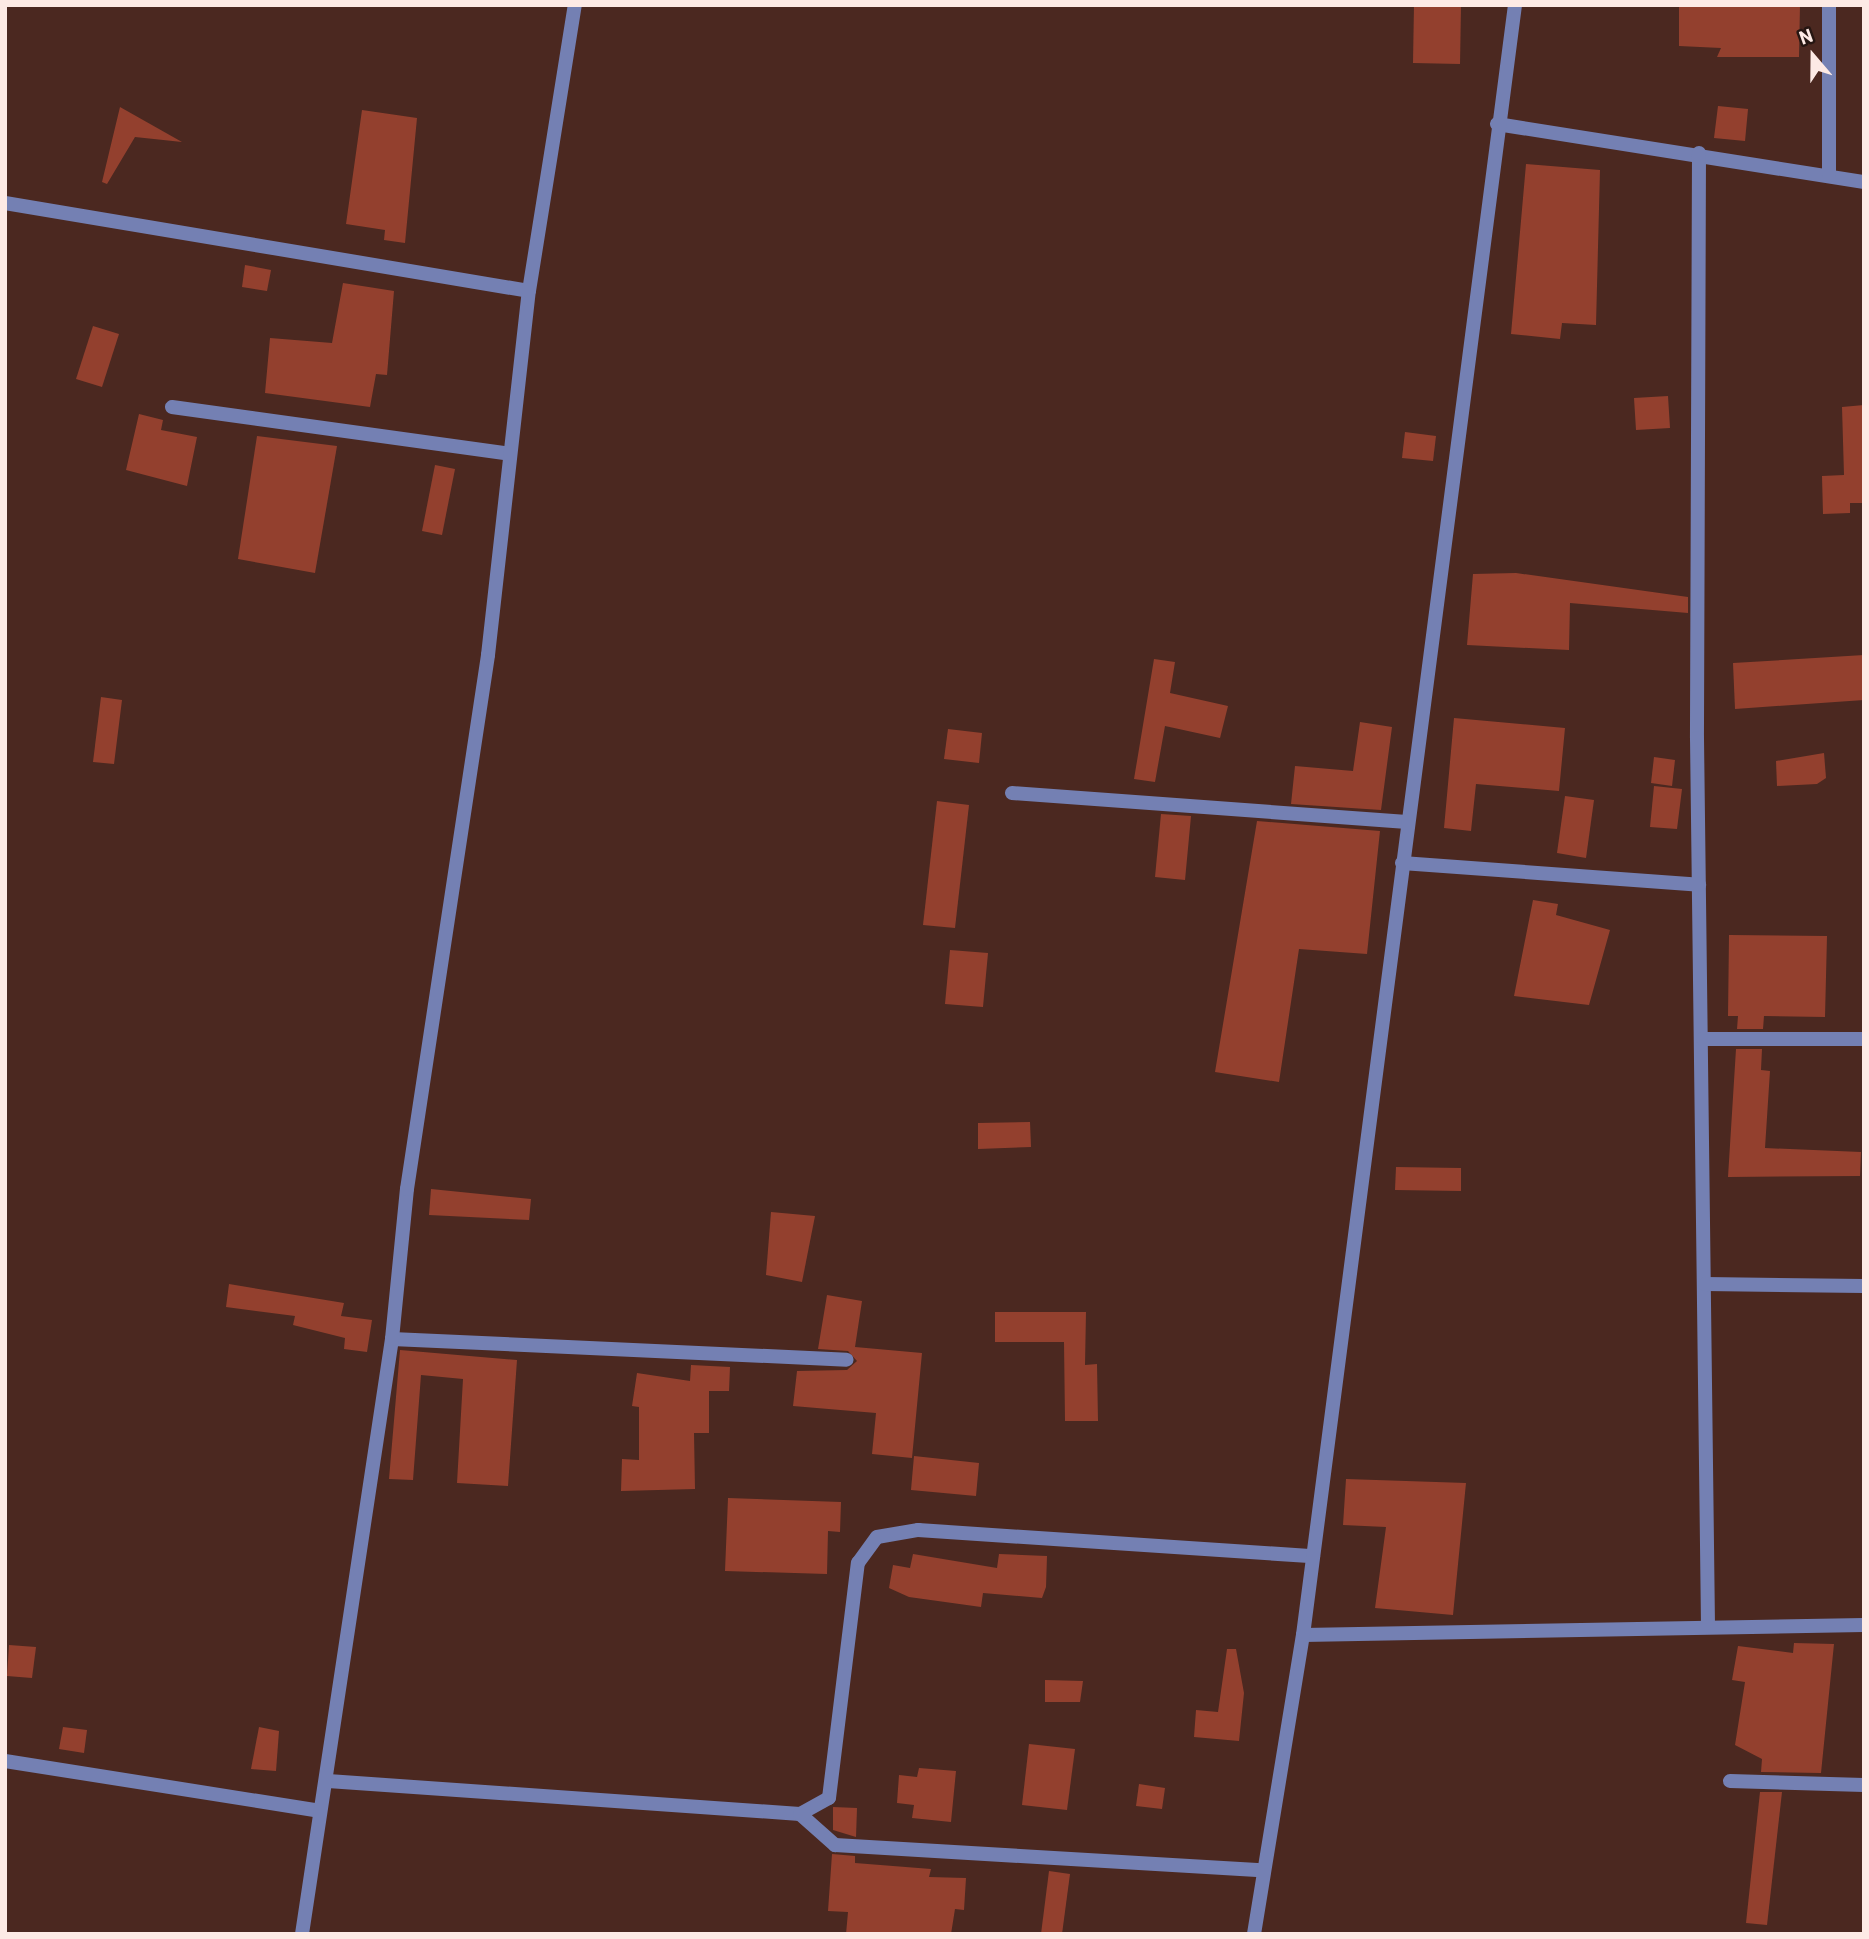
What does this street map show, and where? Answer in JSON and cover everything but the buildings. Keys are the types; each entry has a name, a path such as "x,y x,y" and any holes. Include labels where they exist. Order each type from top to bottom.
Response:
{"street":[{"path":"302,1934 319,1811 328,1782 392,1339 407,1189 488,655 530,291 575,5"},
{"path":"1254,1934 1261,1870 1303,1635 1497,124 1515,5"},
{"path":"1829,5 1829,175"},
{"path":"1497,124 1699,153 1864,182"},
{"path":"1699,153 1699,885 1703,1039 1708,1627"},
{"path":"5,203 530,291"},
{"path":"172,407 510,454"},
{"path":"1012,793 1408,822"},
{"path":"1402,863 1699,885"},
{"path":"1703,1039 1864,1039"},
{"path":"1705,1284 1864,1286"},
{"path":"392,1339 847,1360"},
{"path":"328,1782 800,1814 829,1798 858,1563 877,1537 918,1531 1313,1556"},
{"path":"1303,1635 1864,1625"},
{"path":"5,1760 319,1811"},
{"path":"1730,1782 1864,1785"},
{"path":"800,1814 835,1845 1261,1870"}]}
